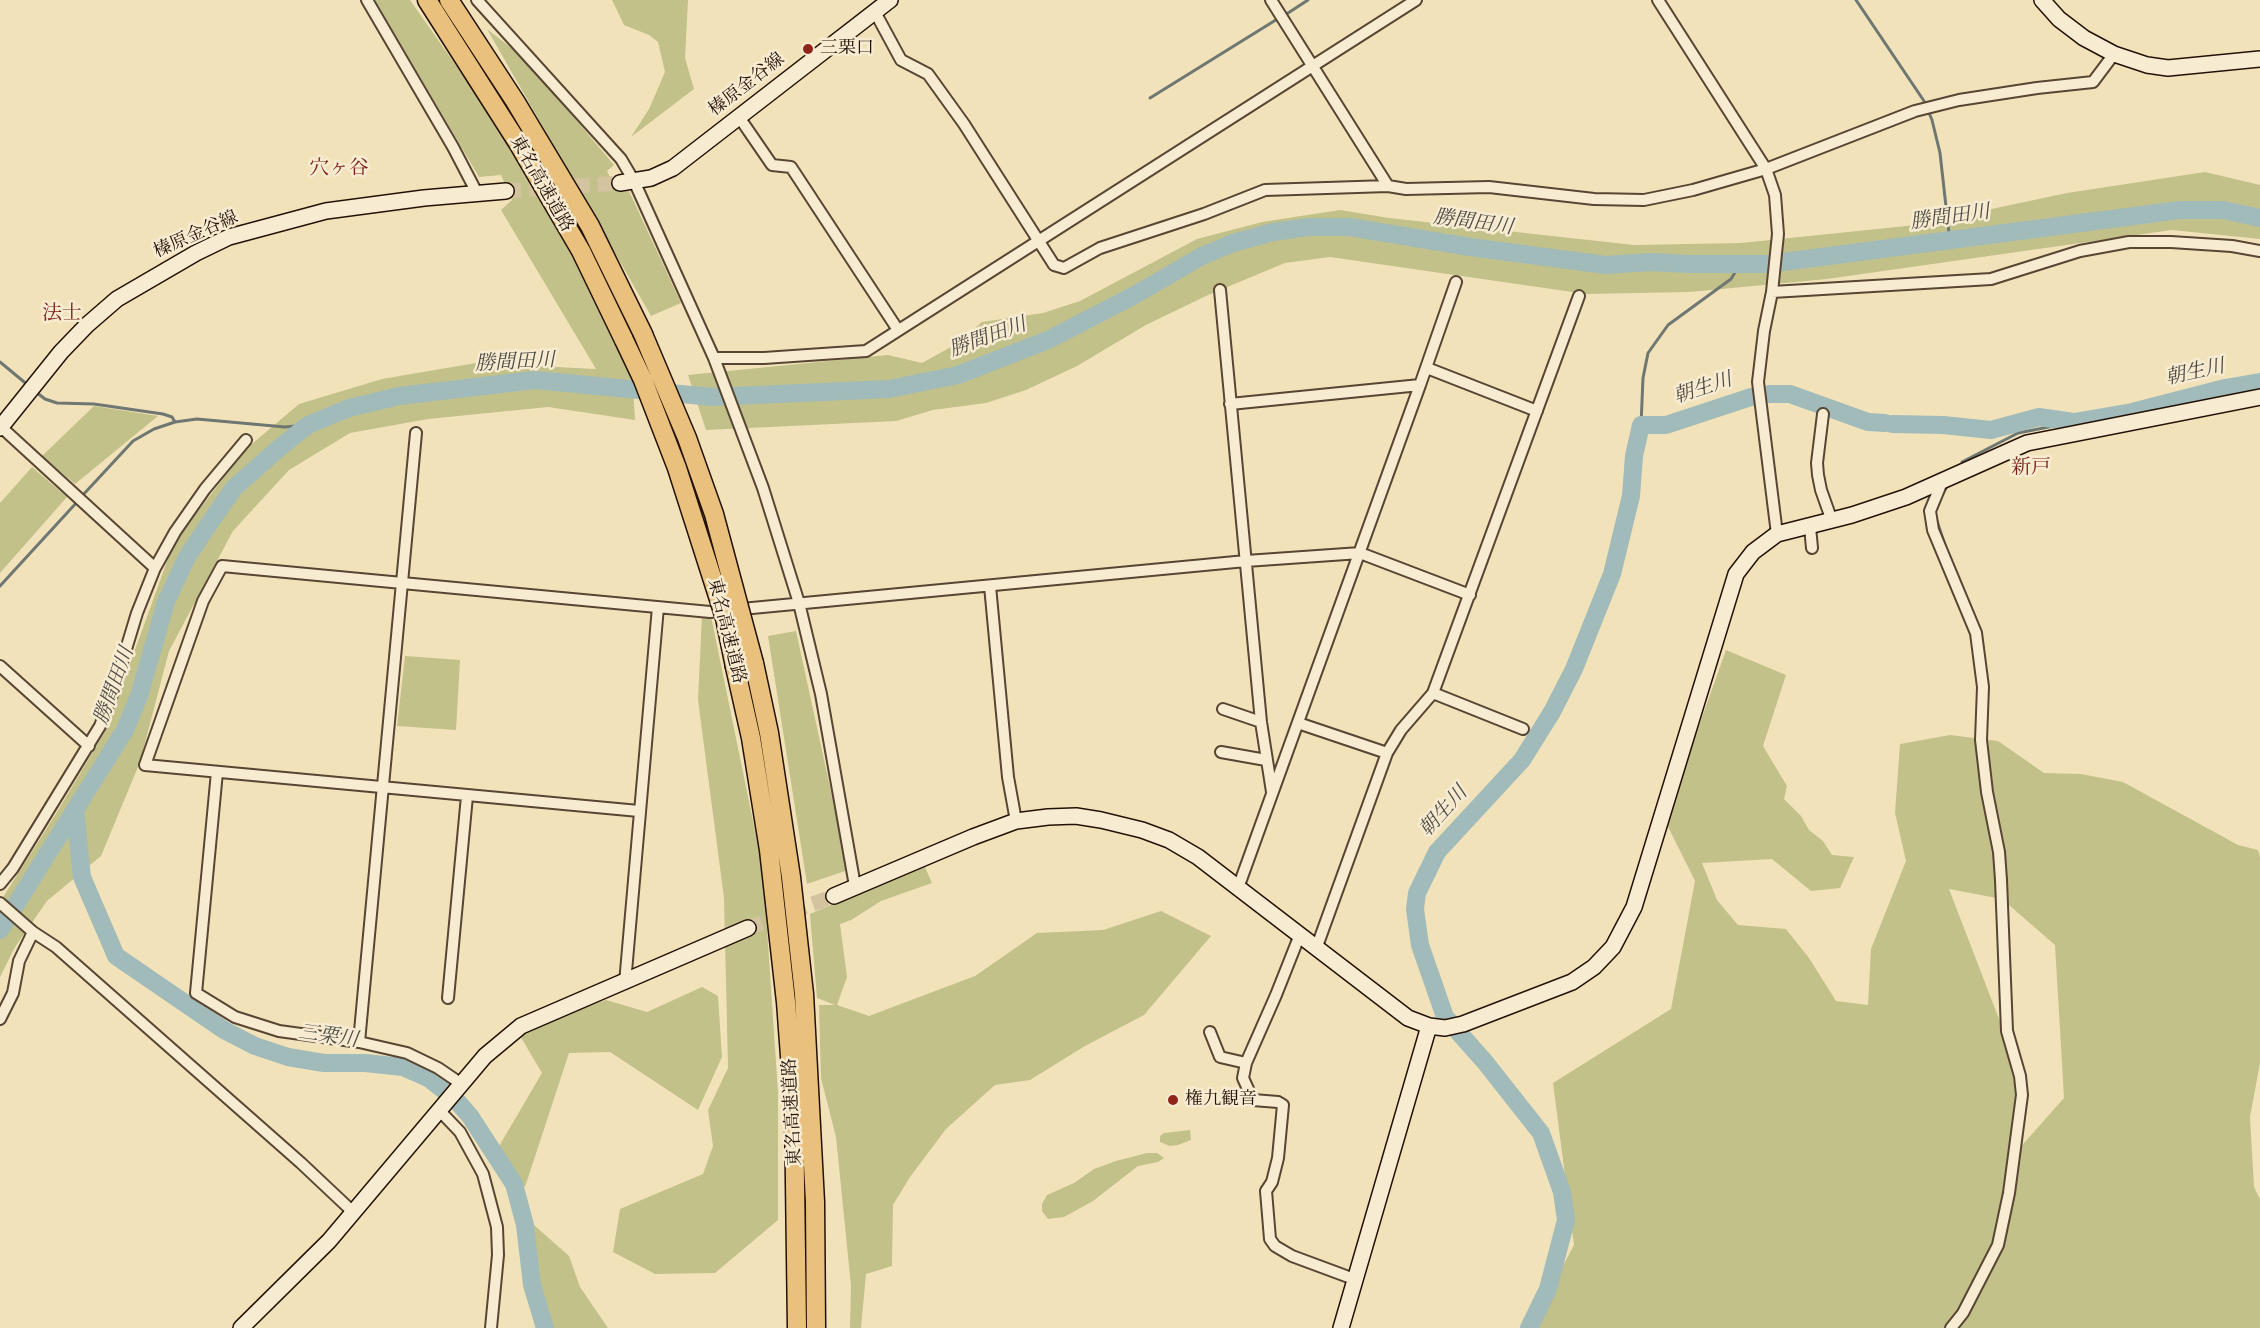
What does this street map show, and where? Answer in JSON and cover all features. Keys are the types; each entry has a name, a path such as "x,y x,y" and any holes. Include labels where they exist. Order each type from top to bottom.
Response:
{"highway":[{"name":"東名高速道路","path":"427,0 518,143 581,251 624,340 677,468 725,618 751,738 770,850 786,1002 794,1110 798,1328"},
{"name":"東名高速道路","path":"449,0 515,101 585,218 643,334 687,438 714,514 754,663 769,734 790,866 804,994 815,1202 816,1328"}],"street":[{"path":"367,0 453,147 477,194"},
{"path":"477,0 621,159 627,182 714,357 764,488 799,603 821,694 855,886"},
{"name":"榛原金谷線","path":"627,182 651,178 673,168 890,0"},
{"path":"1271,0 1388,186"},
{"path":"714,357 764,358 866,351 1416,0"},
{"path":"1658,0 1766,169 1775,195 1778,234 1772,292 1764,331 1758,382 1777,534"},
{"path":"2042,0 2059,19 2084,38 2114,54 2147,65 2168,68 2260,59"},
{"path":"874,12 901,60 928,74 964,124 1054,265 1064,268 1100,248 1204,214 1265,190 1388,186 1406,189 1489,187 1594,199 1644,200 1693,190 1766,169 1915,111 1959,100 2037,87 2093,81 2114,54"},
{"path":"739,117 772,165 780,168 791,167 898,330"},
{"name":"榛原金谷線","path":"0,428 61,352 117,299 196,253 229,237 326,211 375,203 506,191"},
{"path":"1772,292 1991,279 2080,251 2129,242 2191,243 2260,250"},
{"path":"1238,888 1427,368 1456,282"},
{"path":"1220,290 1261,722 1272,792"},
{"path":"1316,949 1388,753 1401,730 1433,693 1579,296"},
{"path":"1427,368 1537,411"},
{"path":"1230,404 1420,385"},
{"path":"834,896 1016,821 1076,816 1142,830 1168,840 1198,857 1395,1010 1429,1026 1446,1028 1463,1024 1572,982 1594,967 1613,947 1634,907 1736,574 1753,552 1777,534 1832,521 1906,497 2027,443 2260,397"},
{"path":"1823,414 1817,463 1818,475 1832,521"},
{"path":"0,428 155,568"},
{"path":"359,1042 416,433"},
{"path":"0,884 13,868 100,726 137,614 155,568 175,532 205,489 246,440"},
{"path":"1942,482 1930,511 1933,530 1976,633 1983,687 1981,740 1987,792 1999,852 2007,1031 2020,1077 2022,1095 2011,1182 1998,1245 1963,1313 1951,1328"},
{"path":"1810,526 1812,548"},
{"path":"639,812 146,765 202,601 222,566 710,612 1246,561 1360,553 1470,594"},
{"path":"990,586 1008,777 1016,821"},
{"path":"625,982 658,607"},
{"path":"0,666 89,746"},
{"path":"1433,693 1523,729"},
{"path":"1223,710 1261,722"},
{"path":"1298,723 1388,753"},
{"path":"1221,752 1266,760"},
{"path":"217,772 196,993 235,1017 279,1031 359,1042 407,1053 438,1068 460,1083"},
{"path":"448,998 467,796"},
{"path":"0,903 30,930 56,947 301,1163 353,1212"},
{"path":"241,1328 329,1241 485,1056 521,1026 747,928"},
{"path":"0,1019 13,993 18,962 30,930"},
{"path":"1299,936 1246,1064 1243,1078 1253,1100 1278,1102 1283,1105 1278,1158 1272,1182 1266,1191 1270,1239 1275,1246 1292,1256 1354,1279"},
{"path":"1341,1328 1429,1026"},
{"path":"1209,1032 1220,1057 1246,1064"},
{"path":"440,1110 460,1132 483,1174 496,1227 498,1255 491,1328"}],"shaded area":[{"path":"375,0 410,0 476,94 562,234 632,373 635,420 548,407 428,419 350,433 289,470 233,531 169,651 140,762 101,856 47,901 15,947 0,977 0,902 106,730 174,542 246,449 299,404 382,379 476,363 596,369 501,210 512,200 501,175 479,177"},
{"path":"612,0 688,0 685,58 694,89 631,137 649,109 665,72 658,42 649,35 624,25"},
{"path":"487,29 523,57 614,165 607,171 617,192 629,191 681,303 651,316"},
{"path":"2205,172 2260,185 2260,239 2172,230 1827,279 1690,292 1586,294 1330,257 1285,263 1208,295 1146,325 1077,366 1026,390 986,403 933,410 896,421 706,430 688,375 888,355 922,363 958,343 982,322 1043,313 1080,301 1197,239 1262,222 1340,210 1389,218 1634,245 1741,243 1916,225 2067,193"},
{"path":"94,406 158,416 75,484 42,456"},
{"path":"32,467 67,497 0,573 0,503"},
{"path":"702,615 711,616 763,870 778,1092 778,1220 715,1273 655,1274 613,1252 620,1209 703,1174 713,1146 708,1110 728,1068 724,898 698,700"},
{"path":"796,631 848,870 807,884 768,636"},
{"path":"1726,650 1786,675 1763,746 1787,786 1784,799 1801,816 1809,830 1823,841 1832,855 1854,857 1840,888 1811,891 1772,859 1702,863 1717,900 1738,925 1786,929 1809,958 1836,1001 1868,1005 1871,949 1906,861 1895,813 1900,744 1950,735 1998,741 2044,773 2081,774 2123,782 2238,845 2258,850 2260,857 2260,1063 2250,1117 2254,1187 2260,1199 2260,1328 1530,1328 1574,1245 1553,1083 1671,1009 1695,881 1665,821","holes":["1949,889 2002,899 2055,945 2064,1098 2016,1152 2014,1058"]},
{"path":"405,656 460,660 456,730 397,726"},
{"path":"924,865 932,883 881,901 851,920 840,924 847,977 837,1005 869,1016 975,976 1037,933 1103,930 1161,911 1211,936 1144,1015 1085,1046 1030,1080 995,1085 946,1129 910,1177 893,1205 892,1266 866,1274 861,1328 850,1328 851,1286 836,1137 821,1078 819,1005 835,1005 817,998 810,914"},
{"path":"702,987 718,996 722,1057 698,1110 610,1052 569,1053 525,1187 498,1148 542,1073 519,1034 606,1000 647,1012"},
{"path":"1190,1130 1191,1140 1170,1146 1160,1142 1160,1136 1164,1133"},
{"path":"1147,1153 1157,1153 1164,1158 1158,1162 1138,1166 1093,1201 1064,1217 1048,1219 1042,1211 1042,1204 1047,1195 1074,1183 1094,1169"},
{"path":"525,1217 569,1256 580,1287 608,1328 543,1328 539,1321"}],"waterway":[{"path":"1285,15 1308,0"},
{"path":"1856,0 1924,101 1932,120 1940,153 1950,242"},
{"path":"1150,98 1279,18"},
{"name":"勝間田川","path":"0,930 125,730 139,696 166,602 187,557 209,524 234,488 278,449 308,425 349,408 399,396 535,380 712,397 889,389 958,375 1048,340 1133,296 1202,256 1233,243 1273,232 1309,227 1349,227 1470,247 1606,265 1651,262 1768,264 2180,210 2223,210 2260,218"},
{"path":"1641,425 1643,378 1648,353 1668,325 1731,279 1740,264"},
{"path":"0,362 29,386"},
{"name":"朝生川","path":"1892,424 1943,425 1991,430 2039,417 2074,422 2132,412 2225,388 2260,382"},
{"path":"36,392 45,399 57,403 94,404 163,414 172,417 175,422"},
{"name":"朝生川","path":"1769,394 1790,394 1868,422 1885,423"},
{"name":"朝生川","path":"1529,1328 1548,1289 1566,1220 1562,1192 1541,1133 1485,1062 1445,1017 1420,945 1415,909 1417,893 1437,852 1522,760 1552,712 1574,669 1612,574 1631,496 1634,456 1641,425 1666,425 1751,397"},
{"path":"82,496 133,441 154,429 175,422 197,419 285,427 308,425"},
{"path":"1962,462 2018,433 2074,422"},
{"path":"1942,495 1946,488"},
{"path":"0,586 78,501"},
{"path":"1935,515 1947,551"},
{"name":"三栗川","path":"75,810 82,877 116,956 224,1030 255,1046 288,1057 324,1063 365,1063 403,1067 428,1078 455,1099 470,1116 514,1184 525,1225 532,1285 545,1328"}],"tunnel":[{"path":"506,191 620,183"},
{"path":"748,928 834,896"}],"place":[{"name":"三栗口","path":"808,49"},
{"name":"権九観音","path":"1173,1100"}],"district":[{"name":"穴ヶ谷","path":"339,169"},
{"name":"法士","path":"62,314"},
{"name":"新戸","path":"2031,468"}]}
